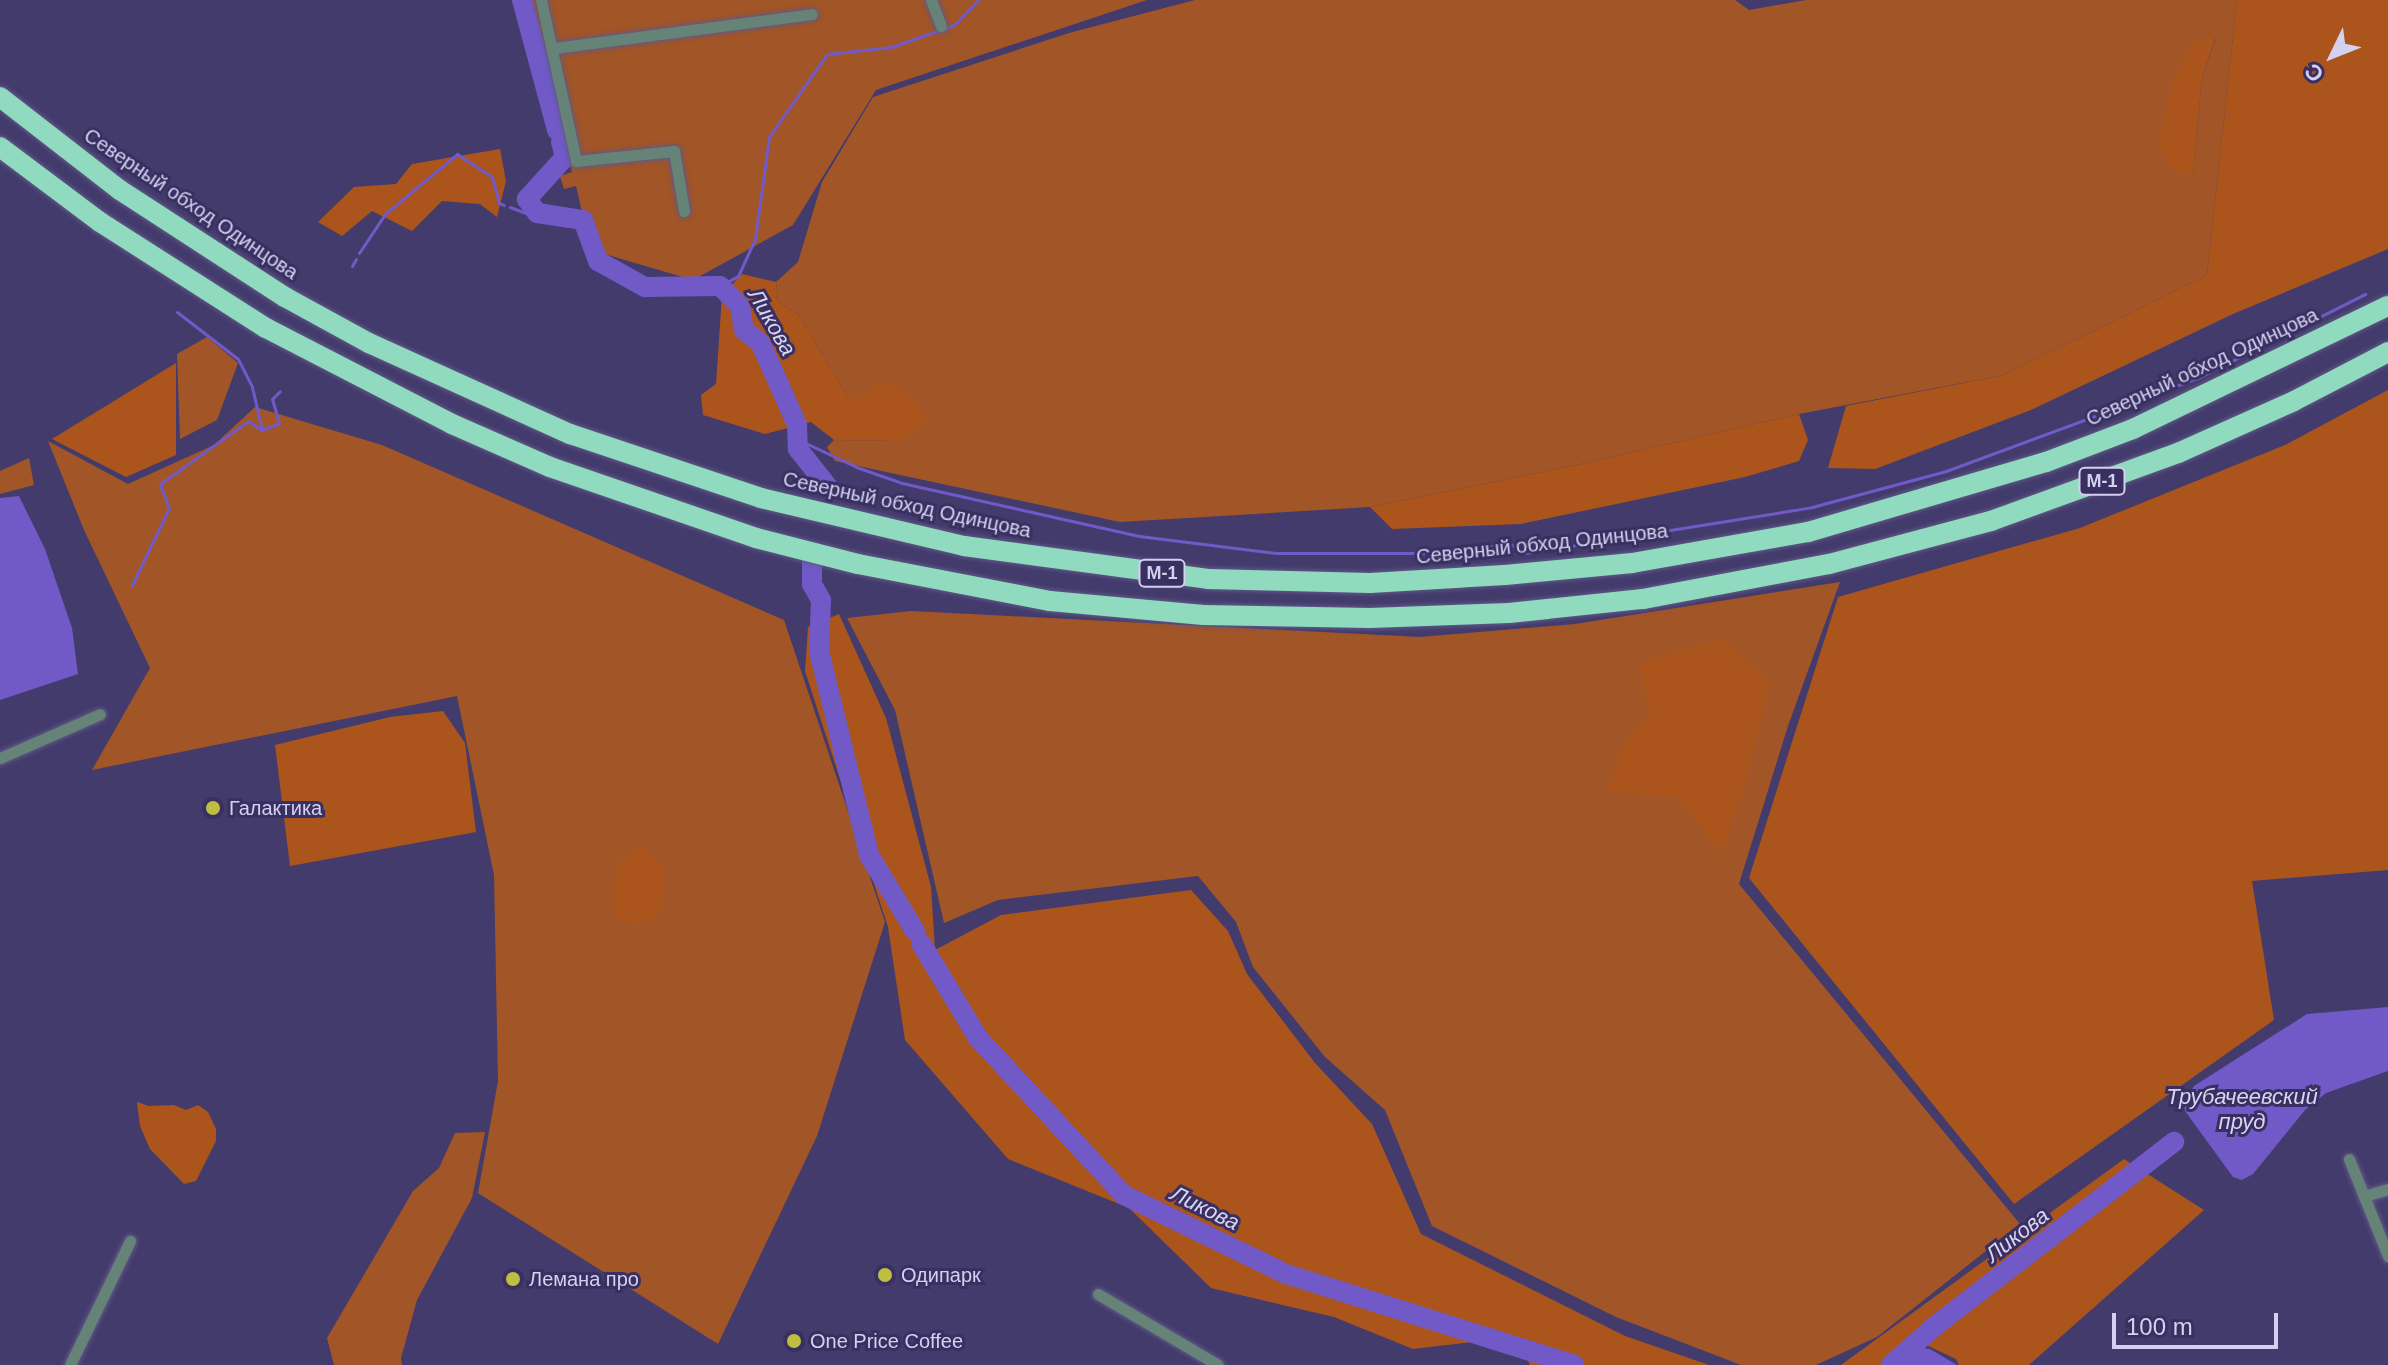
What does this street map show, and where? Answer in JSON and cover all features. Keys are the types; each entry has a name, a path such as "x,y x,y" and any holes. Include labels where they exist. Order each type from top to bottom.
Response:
{"highway":[{"name":"Северный обход Одинцова","path":"0,97 120,190 285,297 394,355 570,434 761,498 964,546 1208,579 1370,583 1505,575 1632,563 1808,532 2046,462 2133,429 2388,306"},
{"name":"М-1","path":"0,147 100,222 266,328 355,377 550,467 714,525 858,564 1050,601 1203,615 1370,618 1509,613 1643,599 1829,564 1991,521 2178,453 2294,401 2388,352"}],"street":[{"path":"541,0 554,48 576,161 674,151 684,211"},
{"path":"931,0 941,26"},
{"path":"554,48 812,14"},
{"path":"0,758 100,714"},
{"path":"2349,1159 2388,1256"},
{"path":"2364,1196 2388,1189"},
{"path":"70,1365 130,1241"},
{"path":"1098,1294 1218,1365"}],"shaded area":[{"path":"531,0 1147,0 876,90 793,225 693,280 591,250 576,186 564,189 560,176 572,172"},
{"path":"1195,0 1735,0 1749,10 1806,0 2237,0 2207,275 2004,375 1799,414 1581,464 1370,507 1120,522 835,461 827,447 834,440 898,441 864,397 848,397 799,315 778,302 776,282 798,262 822,182 873,97 1069,33","holes":["2216,38 2202,77 2193,175 2172,85"]},
{"path":"2237,0 2388,0 2388,249 2233,314 2031,410 1875,469 1828,468 1846,406 2004,375 2207,275"},
{"path":"2216,37 2202,77 2193,175 2171,170 2159,145 2172,85 2192,43"},
{"path":"500,149 506,181 497,217 480,204 442,201 412,231 372,211 342,236 318,222 354,187 396,184 412,164"},
{"path":"742,274 776,282 778,302 799,315 848,397 864,397 878,381 897,387 920,405 924,420 914,432 898,441 834,440 811,422 765,434 703,415 701,395 716,384 722,295"},
{"path":"207,337 238,363 217,420 180,439 177,354"},
{"path":"176,363 176,455 126,477 52,439"},
{"path":"2388,390 2388,870 2252,881 2274,1020 2014,1204 1749,878 1838,597 2080,528 2285,445"},
{"path":"255,407 382,445 784,620 885,922 817,1136 718,1344 478,1193 498,1081 494,875 457,696 92,770 150,668 84,530 48,441 128,484 214,445"},
{"path":"1799,414 1808,440 1799,461 1745,477 1521,524 1392,529 1370,507 1581,464"},
{"path":"29,458 34,485 0,494 0,471"},
{"path":"1840,582 1788,726 1739,884 2020,1224 1877,1337 1816,1365 1741,1365 1616,1317 1432,1226 1385,1110 1325,1057 1253,967 1236,922 1198,876 998,900 944,923 895,710 847,618 911,611 1420,637 1575,624"},
{"path":"839,614 886,718 931,887 935,950 1001,915 1191,890 1228,931 1247,974 1315,1063 1372,1124 1421,1234 1625,1336 1709,1365 1530,1365 1525,1354 1498,1339 1413,1349 1334,1317 1211,1288 1129,1208 1008,1159 905,1040 888,927 805,671 808,627"},
{"path":"1722,639 1770,681 1743,789 1722,854 1676,796 1607,793 1625,741 1650,714 1639,663"},
{"path":"443,711 465,743 476,832 290,866 275,745 390,717"},
{"path":"643,847 664,867 664,902 655,919 633,924 617,918 613,897 619,860"},
{"path":"137,1102 149,1106 174,1105 186,1110 198,1105 208,1112 216,1129 216,1141 196,1181 184,1184 150,1149 140,1126"},
{"path":"485,1132 472,1198 417,1300 401,1358 402,1365 334,1365 327,1338 413,1191 439,1168 455,1133"},
{"path":"2124,1159 2204,1210 2029,1365 1959,1365 1956,1359 1926,1345 1902,1345 1895,1365 1841,1365"}],"water":[{"path":"19,496 45,549 72,628 78,674 0,700 0,498"},
{"name":"Трубачеевский пруд","path":"2388,1007 2388,1071 2326,1093 2305,1110 2253,1174 2242,1180 2233,1177 2185,1111 2184,1101 2194,1086 2307,1014"},
{"path":"1904,1347 1930,1349 1957,1365 1898,1365"}],"waterway":[{"name":"Ликова","path":"522,0 557,130"},
{"path":"720,286 738,276 755,239 769,137 827,54 891,47 954,25 978,0"},
{"name":"Ликова","path":"561,142 565,157 527,199 537,213 583,220 598,261 645,287 720,286 740,306 744,330 761,344 797,425 798,449 828,487"},
{"path":"359,253 385,214 457,154 492,177 499,203 504,205"},
{"path":"510,207 526,213 533,207"},
{"path":"352,266 356,259"},
{"path":"797,439 859,468 902,483 1139,536 1276,553 1468,553 1480,547 1512,545 1526,553 1812,507 1946,471 2200,377 2365,294"},
{"path":"177,312 238,359 252,387 262,430"},
{"path":"132,585 169,508 160,484 248,421 262,430 279,423 272,399 280,391"},
{"name":"Ликова","path":"812,559 812,584 821,600 819,651 869,855 915,931"},
{"name":"Ликова","path":"921,943 978,1038 1124,1195 1286,1274 1574,1365"},
{"name":"Ликова","path":"1891,1365 1935,1326 2174,1142"}],"place":[{"name":"Галактика","path":"213,808"},
{"name":"Одипарк","path":"885,1275"},
{"name":"Лемана про","path":"513,1279"},
{"name":"One Price Coffee","path":"794,1341"}]}
